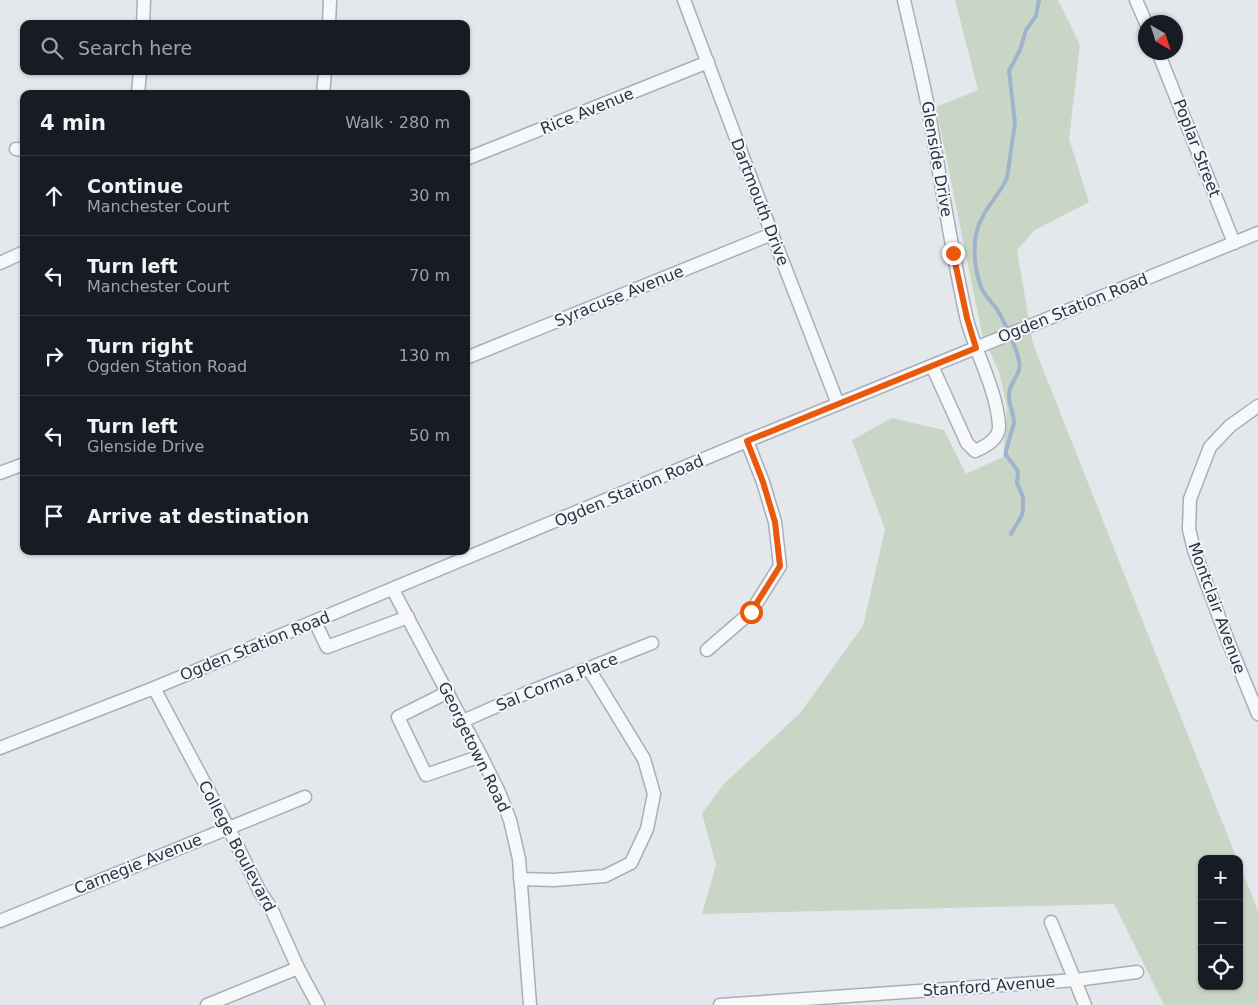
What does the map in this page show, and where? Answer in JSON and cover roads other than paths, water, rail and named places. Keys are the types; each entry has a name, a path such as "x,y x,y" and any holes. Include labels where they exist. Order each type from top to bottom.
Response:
{"street":[{"path":"143,20 144,0"},
{"path":"329,20 330,0"},
{"name":"Dartmouth Drive","path":"684,0 838,404"},
{"name":"Glenside Drive","path":"904,0 927,105 967,318 992,389 999,427 991,443 975,451 968,444 932,366"},
{"path":"1136,0 1143,15"},
{"name":"Poplar Street","path":"1161,60 1234,243"},
{"name":"Rice Avenue","path":"470,157 708,62"},
{"path":"138,90 140,75"},
{"path":"323,90 325,75"},
{"name":"Syracuse Avenue","path":"470,356 772,234"},
{"name":"Ogden Station Road","path":"0,748 154,688 747,441 1258,234"},
{"path":"0,263 20,254"},
{"name":"Montclair Avenue","path":"1258,406 1230,426 1210,448 1190,499 1189,529 1194,550 1258,714"},
{"path":"707,650 751,612 780,566 775,522 763,482 747,441"},
{"path":"0,473 20,466"},
{"name":"Georgetown Road","path":"393,590 481,756 510,820 519,859 530,1005"},
{"path":"315,622 327,648 408,617"},
{"name":"Sal Corma Place","path":"463,721 524,694 652,643"},
{"path":"520,879 554,880 605,876 631,863 646,829 654,794 644,759 589,669"},
{"name":"College Boulevard","path":"154,688 228,827 260,892 271,908 298,968 318,1005"},
{"path":"448,692 398,717 426,775 481,756"},
{"name":"Carnegie Avenue","path":"0,921 305,797"},
{"path":"1051,922 1085,1005"},
{"path":"207,1005 298,968"},
{"name":"Stanford Avenue","path":"720,1005 845,1000 1076,980 1137,972"}],"waterway":[{"path":"1011,534 1022,515 1023,509 1023,497 1017,483 1018,471 1006,455 1014,423 1009,393 1020,365 1013,342 1002,319 981,287 976,267 975,247 978,226 1007,178 1015,123 1009,71 1020,50 1026,30 1036,16 1039,0"}]}
